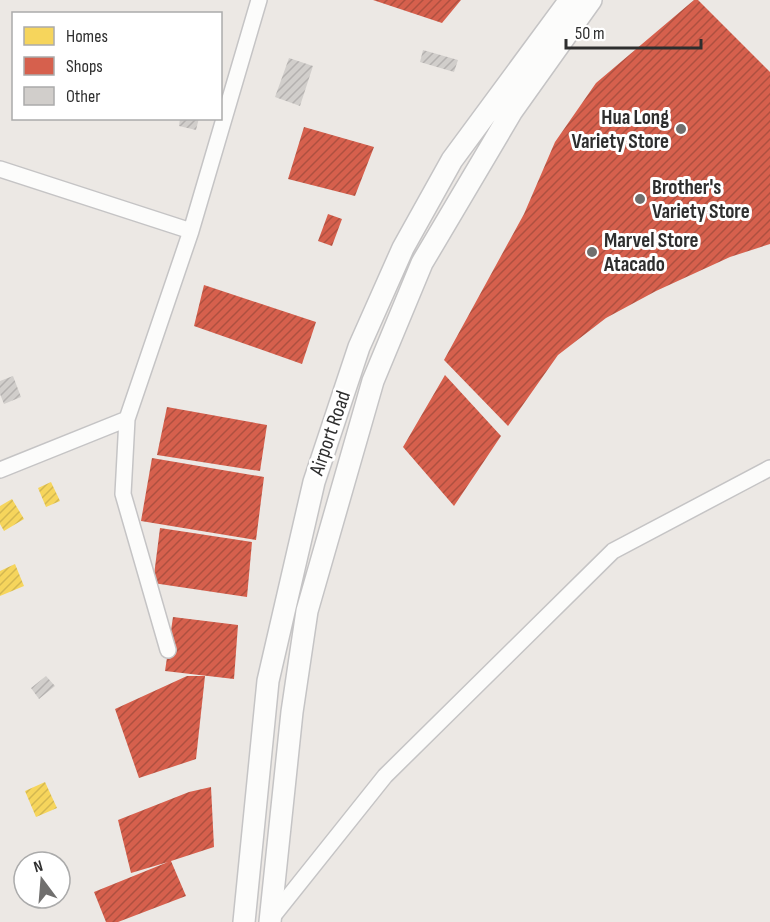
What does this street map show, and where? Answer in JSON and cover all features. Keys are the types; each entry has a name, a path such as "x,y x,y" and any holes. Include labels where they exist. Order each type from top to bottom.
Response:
{"street":[{"path":"168,650 123,494 127,419 190,231 259,0"},
{"name":"Airport Road","path":"244,922 268,681 314,482 354,363 403,248 452,160 570,0"},
{"name":"Airport Road","path":"270,921 292,712 307,611 340,490 377,371 422,263 512,111 591,0"},
{"path":"0,169 190,231"},
{"path":"354,363 377,371"},
{"path":"0,470 127,419"},
{"path":"270,921 385,776 613,551 770,468"}],"building: Homes":[{"path":"51,482 60,501 46,507 38,488"},
{"path":"12,499 24,519 4,531 0,524 0,506"},
{"path":"15,564 24,586 0,596 0,571"},
{"path":"45,782 57,808 36,817 25,791"}],"building: Shops":[{"path":"373,0 461,0 442,23"},
{"path":"694,0 698,0 770,72 770,244 730,257 656,291 606,318 558,355 508,426 444,360 524,214 555,142 596,83"},
{"path":"304,127 374,147 355,196 288,179"},
{"path":"328,214 342,219 332,246 318,241"},
{"path":"204,285 316,322 302,364 194,326"},
{"path":"445,375 501,436 454,506 403,447"},
{"path":"167,407 267,425 260,471 157,455"},
{"path":"152,458 264,477 256,540 141,521"},
{"path":"160,528 252,542 247,597 153,583"},
{"path":"173,617 238,625 234,679 165,671"},
{"path":"187,676 205,676 196,759 139,778 115,709"},
{"path":"211,787 214,847 171,861 186,896 118,922 106,922 94,892 168,862 131,873 118,820 189,792"}],"building: Other":[{"path":"423,50 458,60 454,72 420,62"},
{"path":"289,58 313,66 300,106 275,97"},
{"path":"180,120 198,120 196,130 179,126"},
{"path":"13,376 21,397 4,404 0,394 0,381"},
{"path":"46,676 55,686 39,699 31,688"}],"place":[{"name":"Hua Long Variety Store","path":"681,129"},
{"name":"Brother's Variety Store","path":"640,199"},
{"name":"Marvel Store Atacado","path":"592,252"}]}
